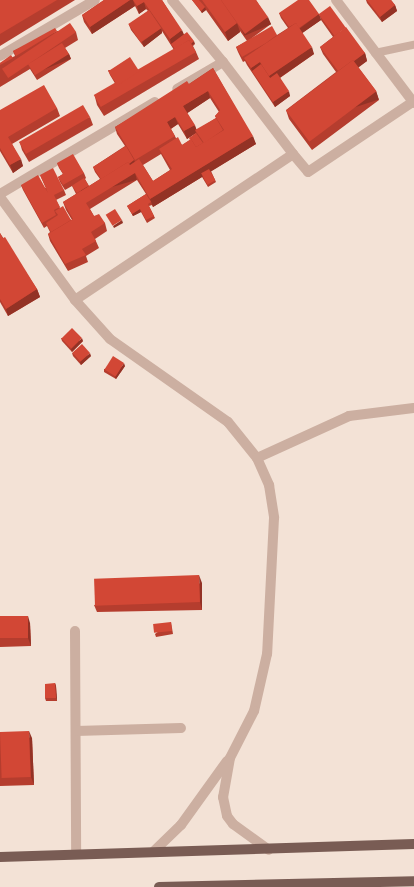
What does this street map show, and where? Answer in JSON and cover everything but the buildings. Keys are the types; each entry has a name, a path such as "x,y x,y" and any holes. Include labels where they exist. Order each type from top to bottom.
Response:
{"main road":[{"path":"0,857 76,853 270,850 414,844"},
{"path":"159,887 414,881"}],"street":[{"path":"172,0 223,62 308,172 414,102 375,53 336,0"},
{"path":"0,56 90,1"},
{"path":"0,194 223,62"},
{"path":"75,300 293,154"},
{"path":"0,197 75,300 110,339 228,422 257,458 269,484 274,518 268,646 254,711 230,758 181,825 153,852"},
{"path":"257,458 349,416 414,408"},
{"path":"75,632 76,853"},
{"path":"76,731 181,728"},
{"path":"230,758 223,797 227,816 240,830 270,850"}],"lane":[{"path":"375,53 414,45"}]}
